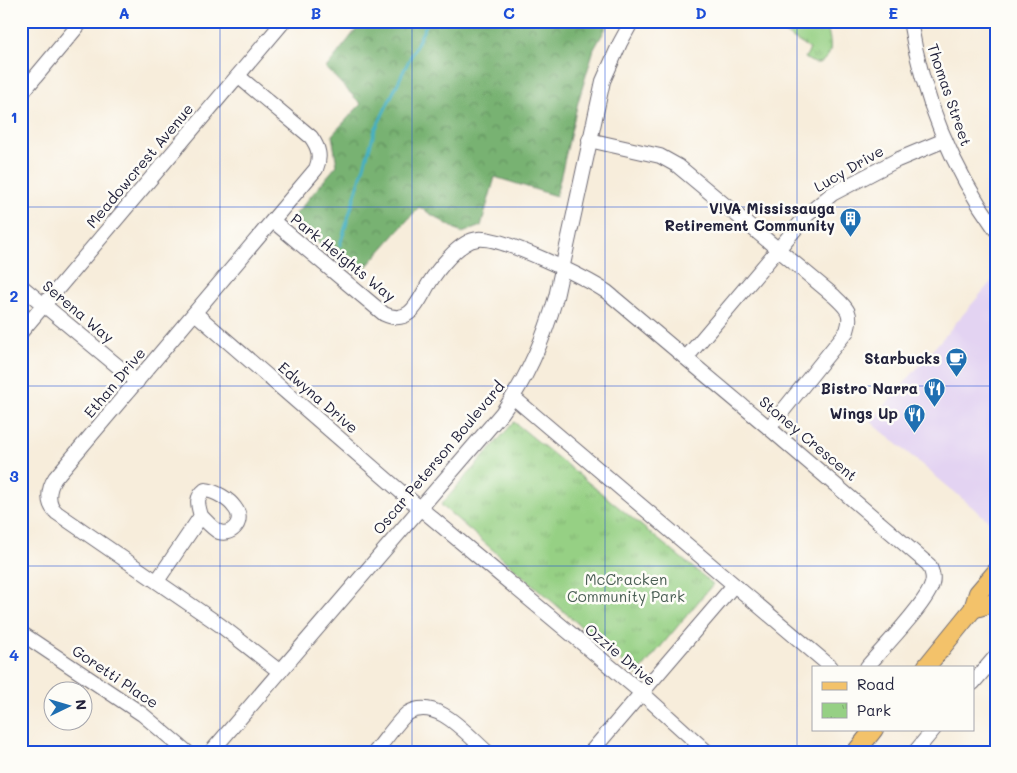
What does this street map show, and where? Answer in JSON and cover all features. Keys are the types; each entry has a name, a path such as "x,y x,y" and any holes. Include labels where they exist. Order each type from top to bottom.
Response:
{"main road":[{"path":"927,666 973,609 978,593 996,572"},
{"path":"973,609 996,602"},
{"path":"856,752 873,730"}],"street":[{"path":"21,94 82,21"},
{"name":"Meadowcrest Avenue","path":"21,332 284,21"},
{"name":"Oscar Peterson Boulevard","path":"211,752 419,507 502,413 513,397 535,358 544,335 556,297 603,81 632,21"},
{"name":"Thomas Street","path":"910,21 914,46 945,140 968,185 996,230"},
{"name":"Ethan Drive","path":"238,76 311,138 318,149 319,163 273,222 55,478 50,488 50,501 57,514 158,581 220,625 279,671"},
{"path":"589,140 660,156 678,166 842,304 849,313 850,322 847,331 769,428"},
{"name":"Lucy Drive","path":"686,358 808,214 832,194 897,160 945,140"},
{"name":"Park Heights Way","path":"273,222 390,317 402,317 412,312 435,275 452,254 470,241 478,238 490,239 562,268"},
{"name":"Stoney Crescent","path":"562,268 608,292 922,558 933,575 933,582 926,597 868,666"},
{"name":"Serena Way","path":"21,286 136,382"},
{"name":"Edwyna Drive","path":"195,314 419,507"},
{"path":"513,397 830,666"},
{"name":"Ozzie Drive","path":"419,507 642,694 707,752"},
{"path":"158,581 201,516"},
{"path":"591,752 734,584"},
{"name":"Goretti Place","path":"21,633 142,714 187,752"},
{"path":"974,682 996,656"},
{"path":"375,752 407,713 429,708 443,713 487,752"},
{"path":"915,752 933,730"}],"shaded area":[{"path":"996,276 996,527 871,422"}],"green space":[{"path":"363,21 610,21 594,49 578,102 556,196 495,177 481,226 462,233 419,207 359,275 290,221 337,165 332,135 361,104 326,68"},
{"path":"753,21 826,21 830,52 822,62 812,62 805,58 810,49 773,26 768,33"},
{"name":"McCracken Community Park","path":"514,422 713,584 637,675 441,505"}],"waterway":[{"path":"340,245 375,130 428,21"}],"place":[{"name":"V!VA Mississauga Retirement Community","path":"851,237"},
{"name":"Starbucks","path":"956,378"},
{"name":"Bistro Narra","path":"934,408"},
{"name":"Wings Up","path":"914,433"}]}
